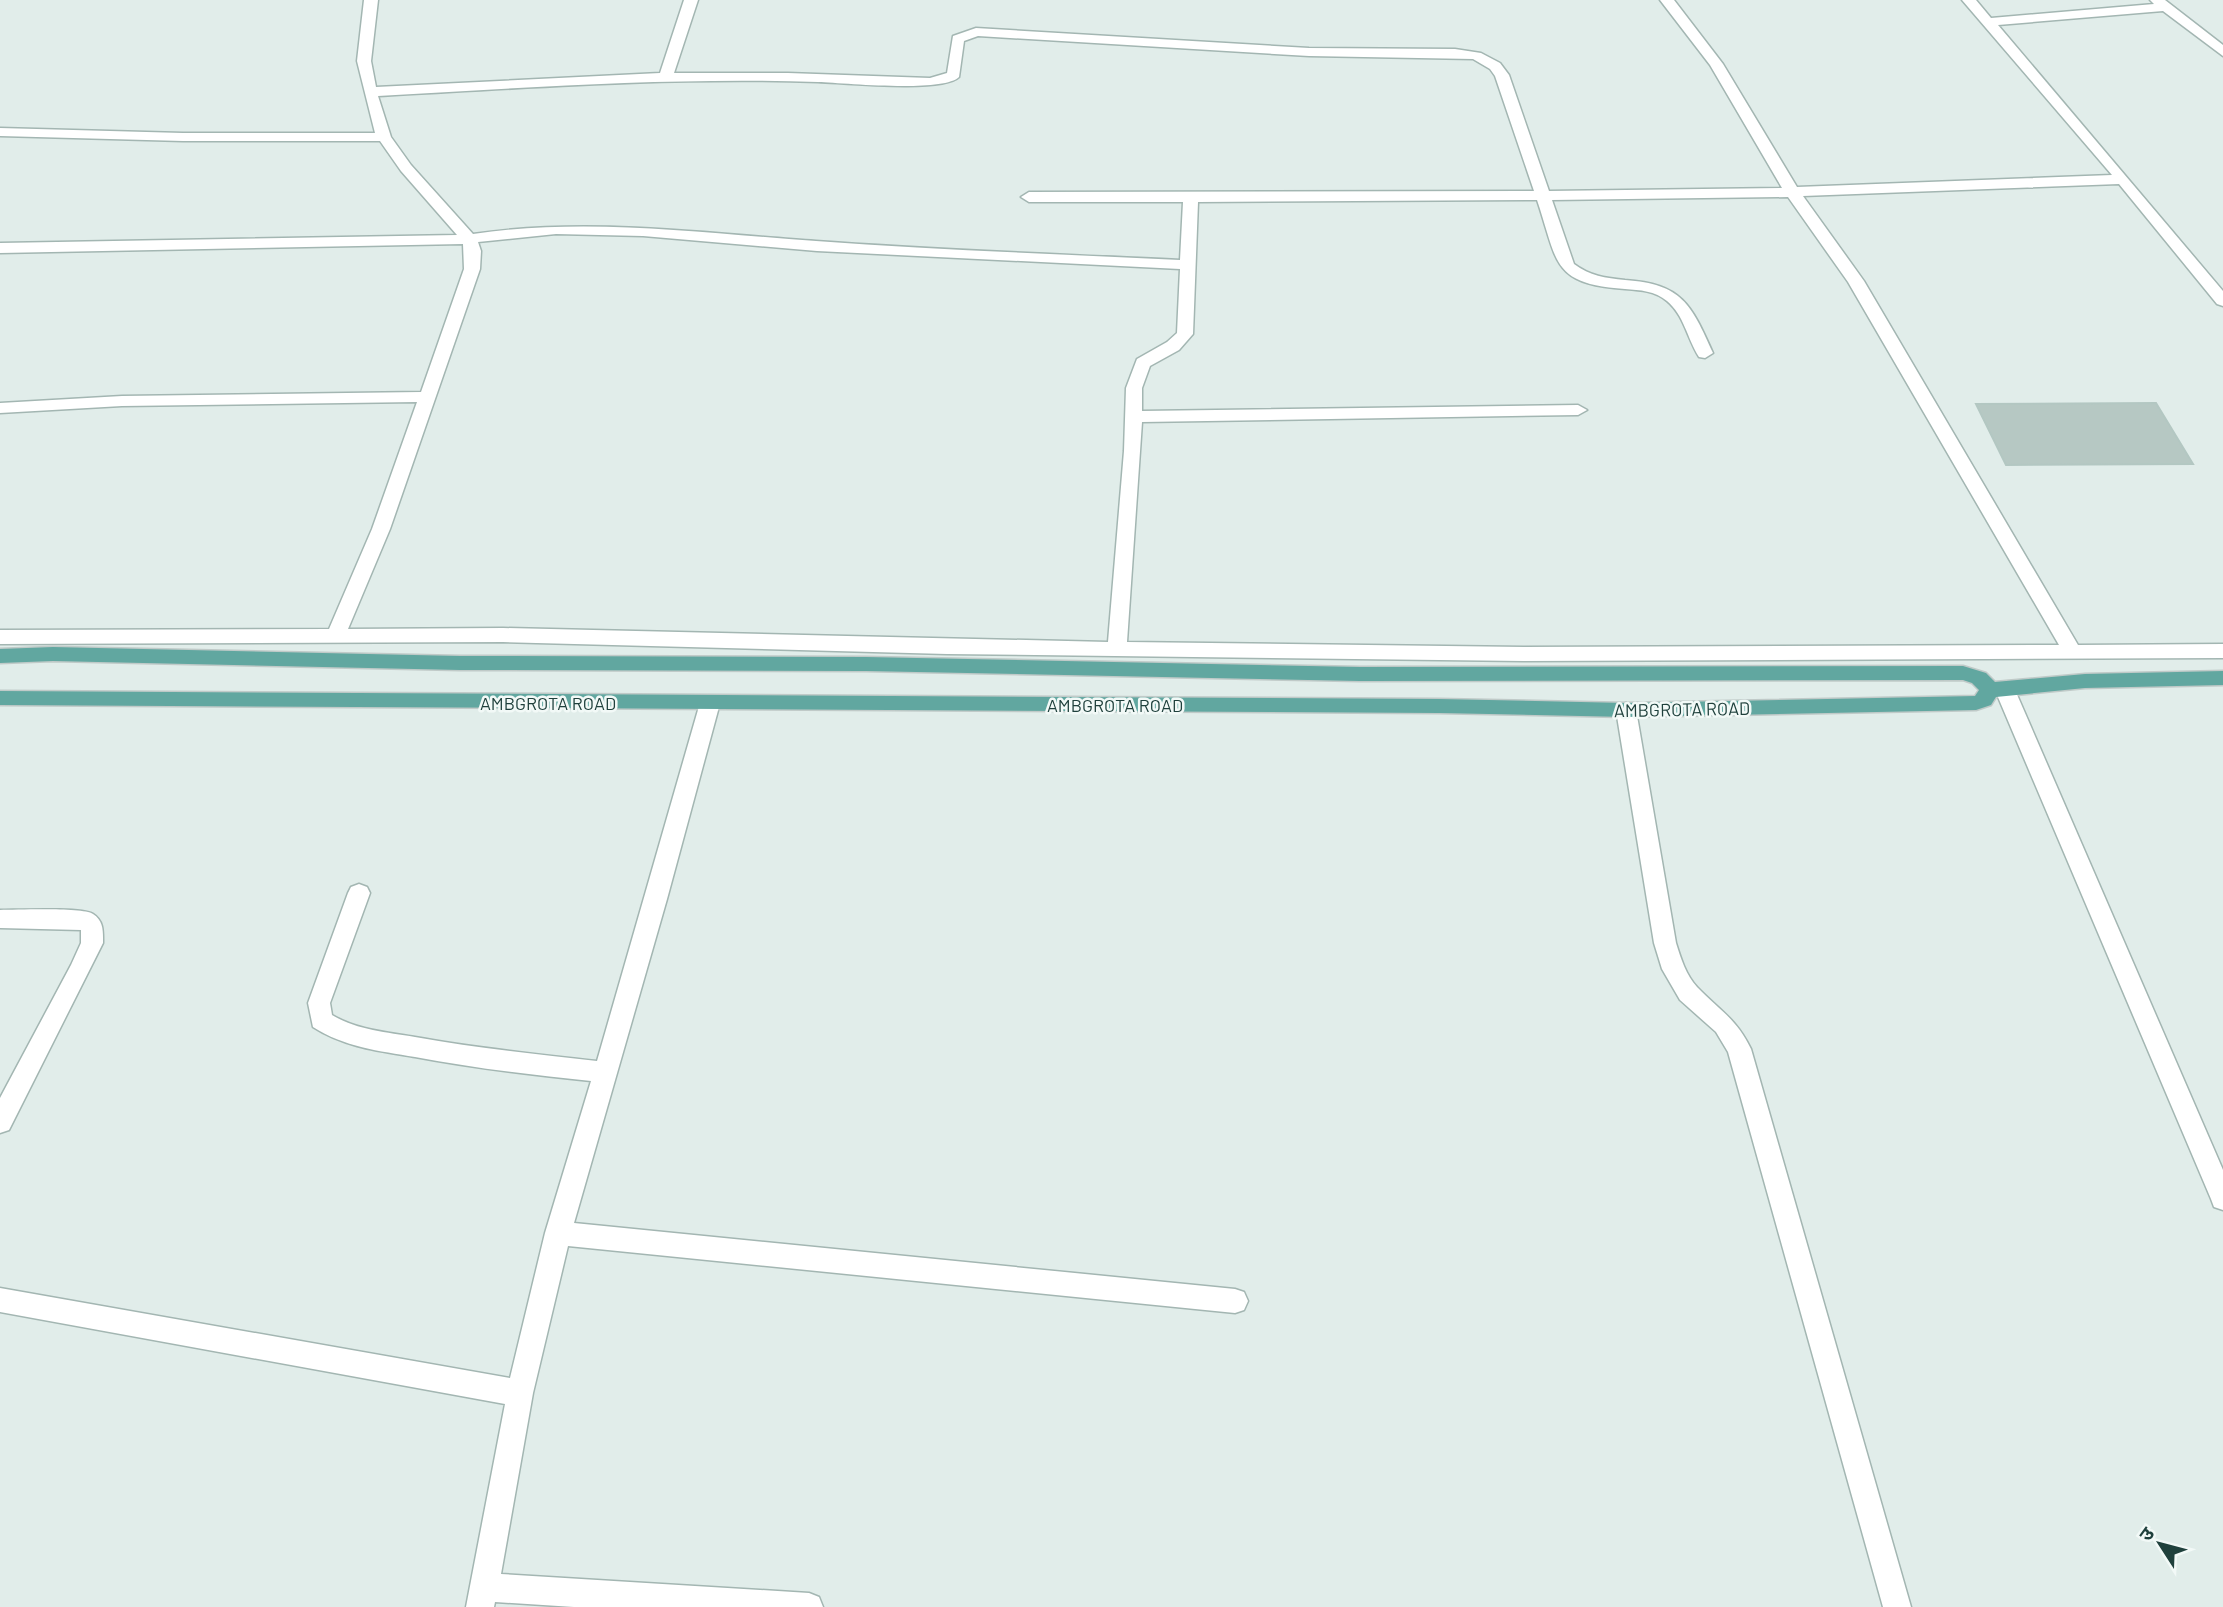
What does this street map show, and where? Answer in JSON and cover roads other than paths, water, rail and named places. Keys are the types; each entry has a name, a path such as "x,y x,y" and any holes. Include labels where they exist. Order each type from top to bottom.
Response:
{"main road":[{"path":"0,656 54,654 460,663 866,664 1360,674 1963,673 1980,678 1997,690"},
{"name":"AMBGROTA ROAD","path":"0,698 1426,706 1626,710 1968,704 1984,700 1997,690 2085,681 2223,677"}],"street":[{"path":"335,635 381,529 472,269 474,251 469,239 406,169 384,137 364,61 371,0"},
{"path":"666,77 691,0"},
{"path":"1667,0 1716,64 1792,192 1856,281 2073,652"},
{"path":"1969,0 2123,178 2223,301"},
{"path":"1988,22 2162,3 2223,52"},
{"path":"370,92 666,77 939,81 954,74 958,39 967,33 976,32 1269,51 1366,55 1474,54 1491,61 1502,75 1567,265 1572,271 1591,281 1652,287 1669,294 1688,316 1705,354"},
{"path":"0,132 384,137"},
{"path":"1029,197 1792,192 2123,178"},
{"path":"1117,649 1134,388 1143,363 1173,346 1185,334 1191,197"},
{"path":"0,248 469,239 515,230 640,230 816,246 1188,265"},
{"path":"0,408 122,401 428,397"},
{"path":"1133,417 1578,410"},
{"path":"0,637 503,635 947,647 1524,654 2223,651"},
{"path":"1997,690 2223,1199"},
{"path":"710,704 558,1233 520,1393 481,1597 809,1607"},
{"path":"1626,710 1665,943 1673,969 1688,993 1724,1025 1739,1049 1897,1607"},
{"path":"359,893 319,1003 321,1020 334,1029 374,1040 465,1056 605,1072"},
{"path":"0,919 85,920 92,927 92,943 0,1122"},
{"path":"558,1233 1235,1301"},
{"path":"0,1300 520,1393"}]}
